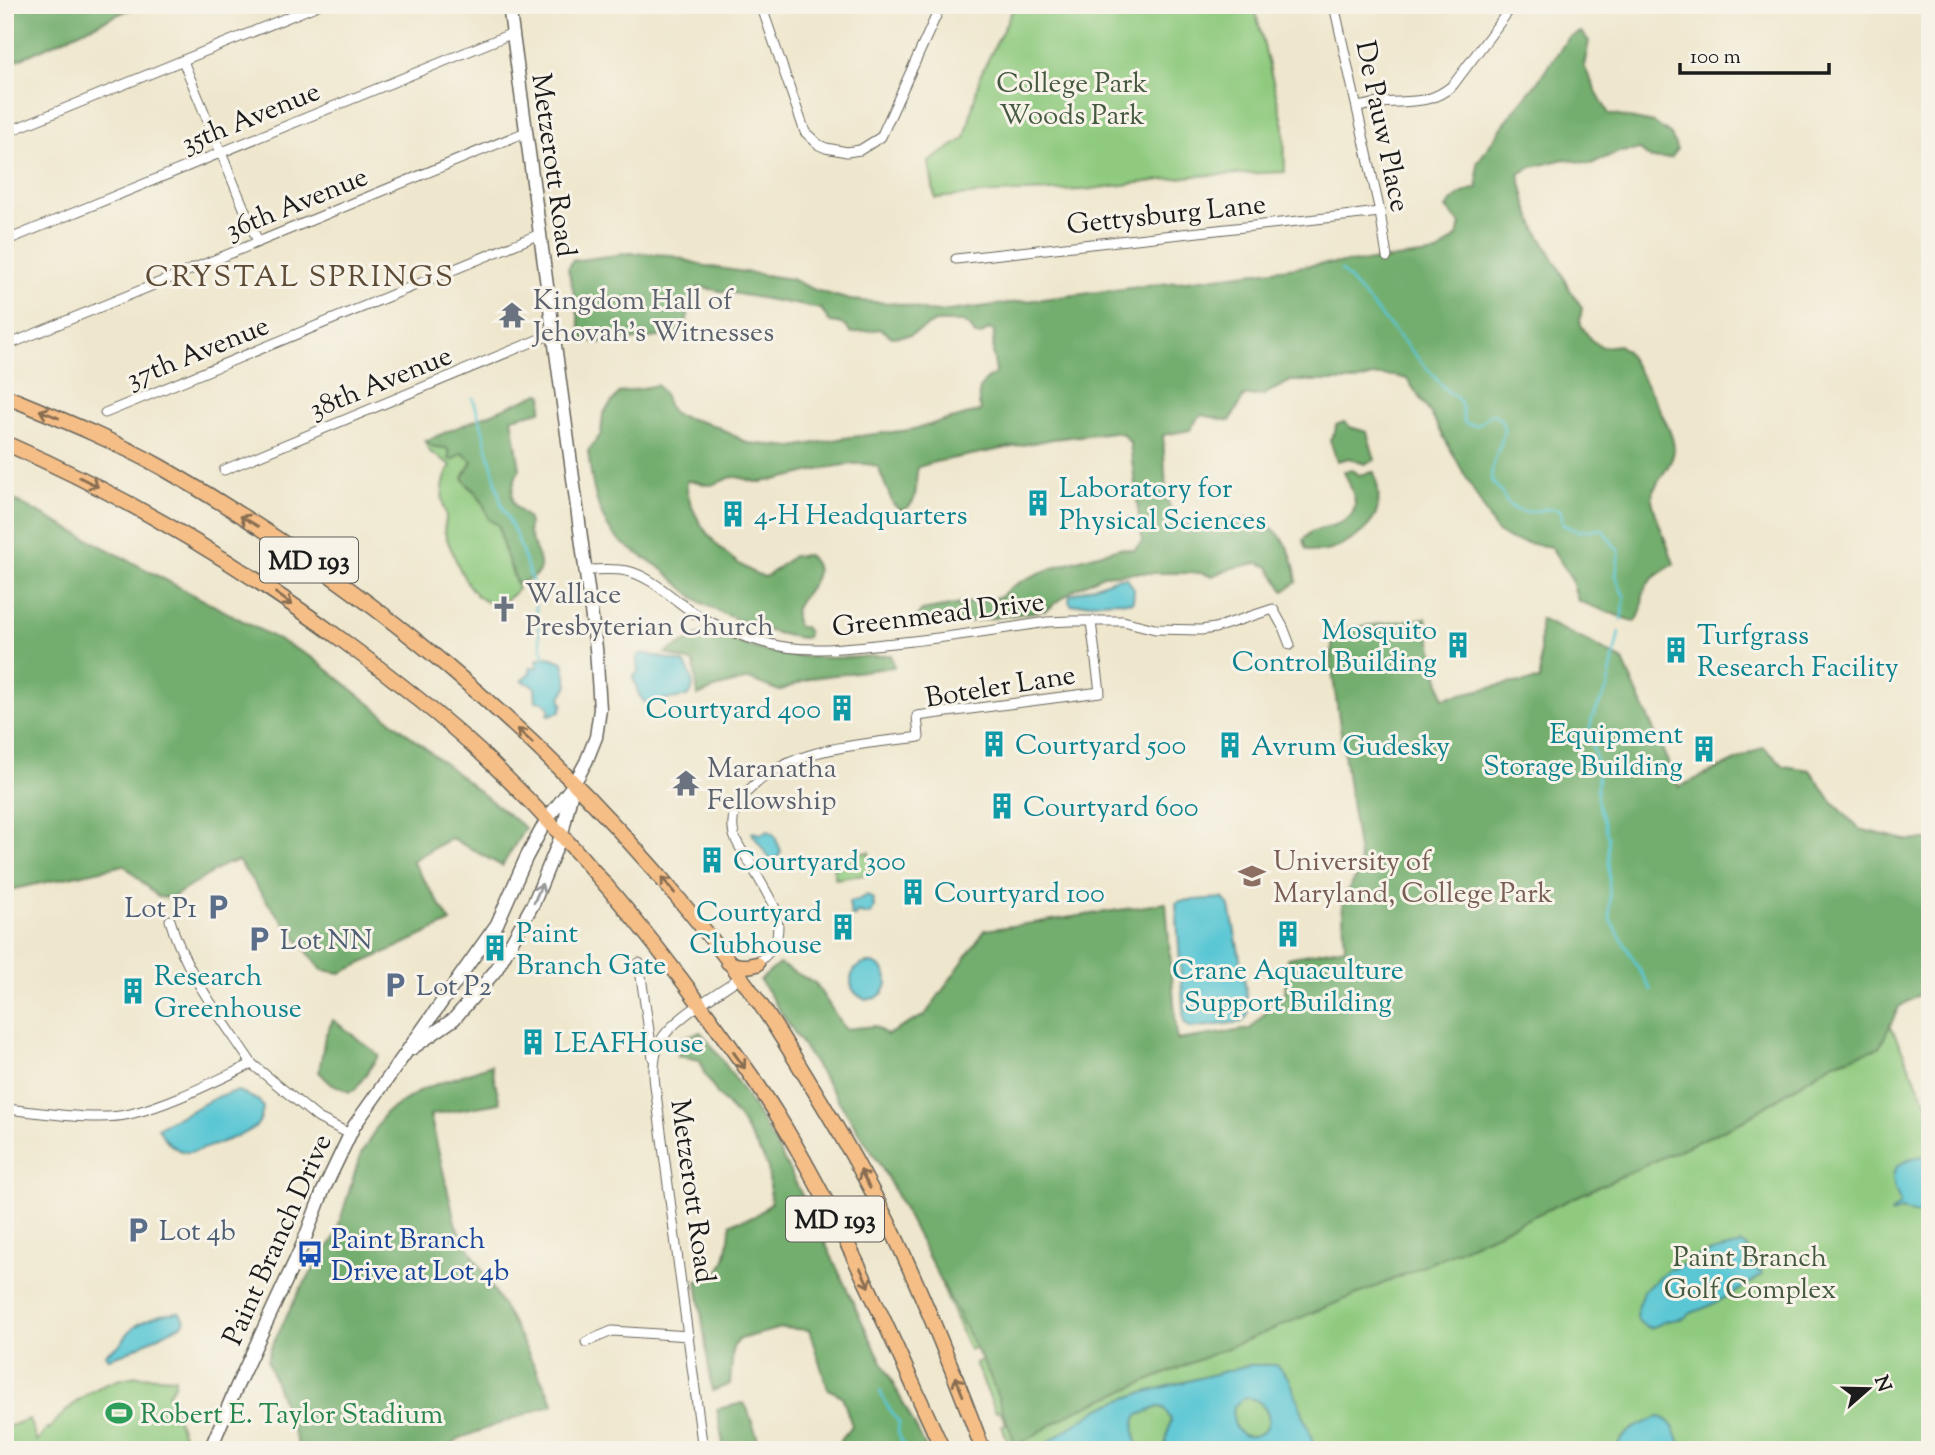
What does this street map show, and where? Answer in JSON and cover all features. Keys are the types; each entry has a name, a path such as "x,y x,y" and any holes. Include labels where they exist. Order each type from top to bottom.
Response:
{"main road":[{"name":"MD 193","path":"5,396 99,436 159,466 280,540 375,609 444,664 557,765 615,824 655,869 740,977 780,1033 858,1165 920,1292 983,1450"},
{"name":"MD 193","path":"5,443 55,464 138,507 232,563 282,597 424,703 479,751 562,834 669,963 775,1111 817,1184 880,1311 943,1450"},
{"path":"728,962 738,967 757,964"}],"street":[{"path":"5,133 318,5"},
{"name":"Metzerott Road","path":"509,5 600,688 600,709 593,747 573,784"},
{"path":"761,5 806,132 819,145 847,152 860,150 881,136 941,5"},
{"name":"De Pauw Place","path":"1334,5 1380,212 1387,257"},
{"path":"1357,107 1421,101 1443,93 1453,85 1513,5"},
{"name":"35th Avenue","path":"5,241 513,33"},
{"path":"183,61 258,242"},
{"name":"36th Avenue","path":"5,346 526,132"},
{"name":"Gettysburg Lane","path":"956,259 1380,212"},
{"name":"37th Avenue","path":"105,413 540,234"},
{"name":"38th Avenue","path":"223,470 554,333"},
{"name":"Greenmead Drive","path":"584,570 629,571 647,579 695,614 732,631 762,642 801,649 868,647 1047,622 1123,621 1155,629 1201,630 1273,609 1290,645"},
{"name":"Boteler Lane","path":"740,977 771,951 778,936 779,923 776,910 734,835 734,811 740,798 756,782 772,772 810,755 835,748 919,737 917,716 1100,692 1091,622"},
{"name":"Paint Branch Drive","path":"210,1450 350,1134 402,1056 497,924 526,858 547,820 573,784"},
{"name":"Paint Branch Drive","path":"402,1056 454,1019 496,970 534,902 562,834 573,784"},
{"path":"170,920 190,966 252,1065 318,1118 350,1134"},
{"path":"639,963 654,1061"},
{"name":"Metzerott Road","path":"703,1450 655,1086 654,1061 664,1036 700,1004 740,977"},
{"path":"5,1109 99,1116 129,1114 252,1065"},
{"path":"586,1342 612,1331 689,1336"}],"green space":[{"path":"5,5 139,5 5,66"},
{"name":"College Park Woods Park","path":"1015,5 1254,5 1284,126 1285,172 1193,176 1084,190 935,198 929,162 965,138 980,76"},
{"path":"1581,32 1589,41 1584,66 1609,114 1654,123 1671,135 1677,150 1671,158 1651,159 1640,150 1619,152 1591,164 1564,159 1529,168 1519,174 1527,207 1536,229 1582,308 1581,325 1591,340 1603,347 1619,345 1626,351 1654,400 1672,439 1673,455 1654,490 1652,502 1674,564 1649,582 1635,622 1578,601 1571,578 1551,547 1511,540 1496,531 1432,416 1407,379 1395,376 1373,376 1356,381 1291,381 1263,395 1244,396 1230,421 1202,415 1190,430 1163,435 1166,490 1169,506 1178,525 1243,518 1266,524 1282,539 1292,559 1297,582 1284,591 1269,567 1259,563 1232,568 1212,576 1201,573 1103,575 1073,590 1047,610 927,628 918,624 917,616 922,611 1001,597 1038,573 1120,548 1134,550 1142,542 1130,443 1123,434 1114,432 1053,439 918,467 915,498 902,511 893,504 878,467 867,464 838,466 760,482 737,477 708,485 687,481 689,498 700,523 708,535 739,564 764,577 793,556 808,555 815,565 816,574 796,608 795,617 799,627 804,627 808,632 805,638 753,626 704,604 659,567 617,538 602,515 588,451 601,434 603,414 619,393 657,385 673,414 716,426 747,443 793,447 910,430 981,411 980,388 996,373 994,331 989,329 981,335 975,335 963,322 935,322 911,335 892,337 881,329 851,333 842,324 830,322 821,309 699,287 691,303 685,331 669,336 598,343 582,338 568,269 572,261 631,253 670,255 705,266 791,279 815,290 850,300 901,304 940,312 1320,264 1438,253 1457,236 1461,225 1446,208 1460,195 1478,188 1477,163 1569,37"},
{"path":"540,393 543,395 541,411 512,418 520,469 512,498 516,508 528,520 529,534 540,565 535,575 517,584 499,527 489,520 480,498 463,478 472,461 462,453 452,460 449,459 449,451 446,448 434,447 425,441"},
{"path":"1344,422 1350,427 1367,432 1375,460 1364,464 1349,458 1337,461 1330,440 1336,425"},
{"path":"425,441 434,447 446,447 457,457 462,452 472,461 465,474 469,487 499,527 518,589 506,599 495,603 486,602 477,596 463,576 444,531 446,518 443,492 451,465 430,452"},
{"path":"1350,470 1358,475 1374,472 1378,494 1375,516 1363,531 1345,544 1324,551 1306,549 1303,540 1310,533 1345,521 1354,511 1354,495 1344,471"},
{"path":"5,495 313,658 525,828 502,866 451,838 412,861 451,922 341,973 322,970 238,861 226,864 171,898 158,897 124,865 5,891"},
{"path":"1426,618 1443,698 1506,684 1540,680 1540,619 1623,661 1679,787 1764,747 1784,766 1810,770 1830,799 1859,829 1906,840 1930,840 1930,988 1899,1007 1879,1048 1833,1063 1743,1121 1404,1275 1075,1411 1016,1446 989,1374 883,1169 760,980 779,964 815,983 845,1029 875,1026 887,1035 925,1015 985,930 1166,903 1177,1040 1250,1029 1285,993 1287,958 1345,947 1342,899 1361,870 1331,664 1333,630"},
{"path":"709,629 754,648 785,655 831,658 891,655 894,667 812,678 779,691 749,679 718,687 698,696 694,663 665,653"},
{"path":"869,852 872,874 835,879 832,858"},
{"name":"Paint Branch Golf Complex","path":"1886,1016 1930,1110 1930,1450 1011,1450 1002,1426 1006,1424 1000,1411 996,1412 975,1363 985,1359 980,1346 969,1350 942,1286 932,1209 907,1212 828,1075"},
{"path":"333,1020 379,1055 355,1090 349,1092 329,1082 319,1072 325,1036"},
{"path":"701,1032 747,1097 787,1167 927,1450 832,1450 852,1426 842,1396 828,1389 809,1330 781,1328 740,1339 733,1347 730,1384 712,1391 697,1281 707,1279 721,1268 727,1252 731,1223 755,1216 771,1203 768,1168 739,1118 718,1095 704,1073 700,1060 678,1056 683,1037"},
{"path":"491,1065 500,1103 430,1115 456,1226 511,1320 554,1404 460,1438 447,1450 284,1450 298,1445 267,1360 300,1290 335,1237 360,1156 385,1113 423,1089"},
{"name":"Robert E. Taylor Stadium","path":"136,1376 175,1378 175,1384 168,1394 183,1435 184,1450 5,1450 5,1428 29,1419 37,1442 47,1428 77,1401 98,1388"},
{"path":"743,1403 762,1450 724,1450 717,1409"}],"water":[{"path":"1117,578 1127,578 1134,589 1133,602 1071,605 1070,595"},
{"path":"643,653 684,663 693,683 689,696 645,703 633,677 638,672 637,656"},
{"path":"549,657 563,662 568,685 561,697 563,703 560,712 549,715 549,707 544,702 536,701 535,687 522,680 531,671 530,667 538,667 538,659"},
{"path":"768,831 774,835 781,851 778,858 771,861 752,833"},
{"path":"867,895 873,899 874,908 871,914 856,913 856,916 851,916 849,902"},
{"path":"1223,898 1230,907 1246,989 1248,1015 1242,1022 1191,1028 1184,1022 1176,903"},
{"path":"869,963 882,968 887,981 882,994 869,999 856,994 851,981 856,968"},
{"path":"239,1091 259,1101 263,1107 259,1123 243,1134 187,1152 170,1144 158,1128 212,1099"},
{"path":"1922,1156 1930,1162 1930,1209 1918,1214 1901,1210 1892,1214 1900,1203 1893,1178 1896,1168 1906,1161"},
{"path":"1740,1243 1747,1247 1753,1264 1762,1275 1736,1292 1684,1318 1651,1328 1638,1320 1636,1315 1643,1291 1671,1268"},
{"path":"179,1312 185,1320 183,1324 125,1353 108,1358 105,1354 119,1345 140,1323 160,1315"},
{"path":"1249,1365 1276,1365 1289,1378 1315,1450 1164,1450 1171,1420 1164,1408 1158,1407 1137,1416 1134,1433 1141,1450 1044,1450 1048,1442 1100,1408 1138,1394","holes":["1244,1398 1259,1402 1268,1417 1267,1426 1254,1436 1238,1431 1234,1421 1234,1406"]},
{"path":"1659,1417 1672,1426 1683,1450 1615,1450 1628,1433"}],"waterway":[{"path":"1341,270 1446,390 1460,401 1464,422 1476,425 1492,413 1500,419 1504,426 1503,434 1494,462 1492,482 1509,504 1522,512 1556,510 1561,512 1563,525 1578,531 1602,529 1619,552 1616,575 1625,598 1621,620"},
{"path":"473,398 502,506 517,537 532,581 545,659"},
{"path":"1619,632 1607,689 1592,718 1589,733 1598,766 1597,799 1608,837 1610,919 1651,990"},
{"path":"880,1391 899,1423 898,1432 905,1450"}],"place":[{"name":"Kingdom Hall of Jehovah’s Witnesses","path":"512,315"},
{"name":"Laboratory for Physical Sciences","path":"1038,503"},
{"name":"4-H Headquarters","path":"733,514"},
{"name":"Wallace Presbyterian Church","path":"504,609"},
{"name":"Mosquito Control Building","path":"1458,645"},
{"name":"Turfgrass Research Facility","path":"1676,650"},
{"name":"Courtyard 400","path":"842,708"},
{"name":"Courtyard 500","path":"994,744"},
{"name":"Avrum Gudesky","path":"1230,745"},
{"name":"Equipment Storage Building","path":"1704,749"},
{"name":"Maranatha Fellowship","path":"686,783"},
{"name":"Courtyard 600","path":"1002,806"},
{"name":"Courtyard 300","path":"712,860"},
{"name":"University of Maryland, College Park","path":"1252,876"},
{"name":"Courtyard 100","path":"913,892"},
{"name":"Lot P1","path":"218,907"},
{"name":"Courtyard Clubhouse","path":"843,927"},
{"name":"Crane Aquaculture Support Building","path":"1288,934"},
{"name":"Lot NN","path":"259,939"},
{"name":"Paint Branch Gate","path":"495,948"},
{"name":"Lot P2","path":"395,985"},
{"name":"Research Greenhouse","path":"133,991"},
{"name":"LEAFHouse","path":"533,1042"},
{"name":"Lot 4b","path":"138,1230"},
{"name":"Paint Branch Drive at Lot 4b","path":"310,1254"},
{"name":"Robert E. Taylor Stadium","path":"119,1413"}],"district":[{"name":"CRYSTAL SPRINGS","path":"300,276"}]}
